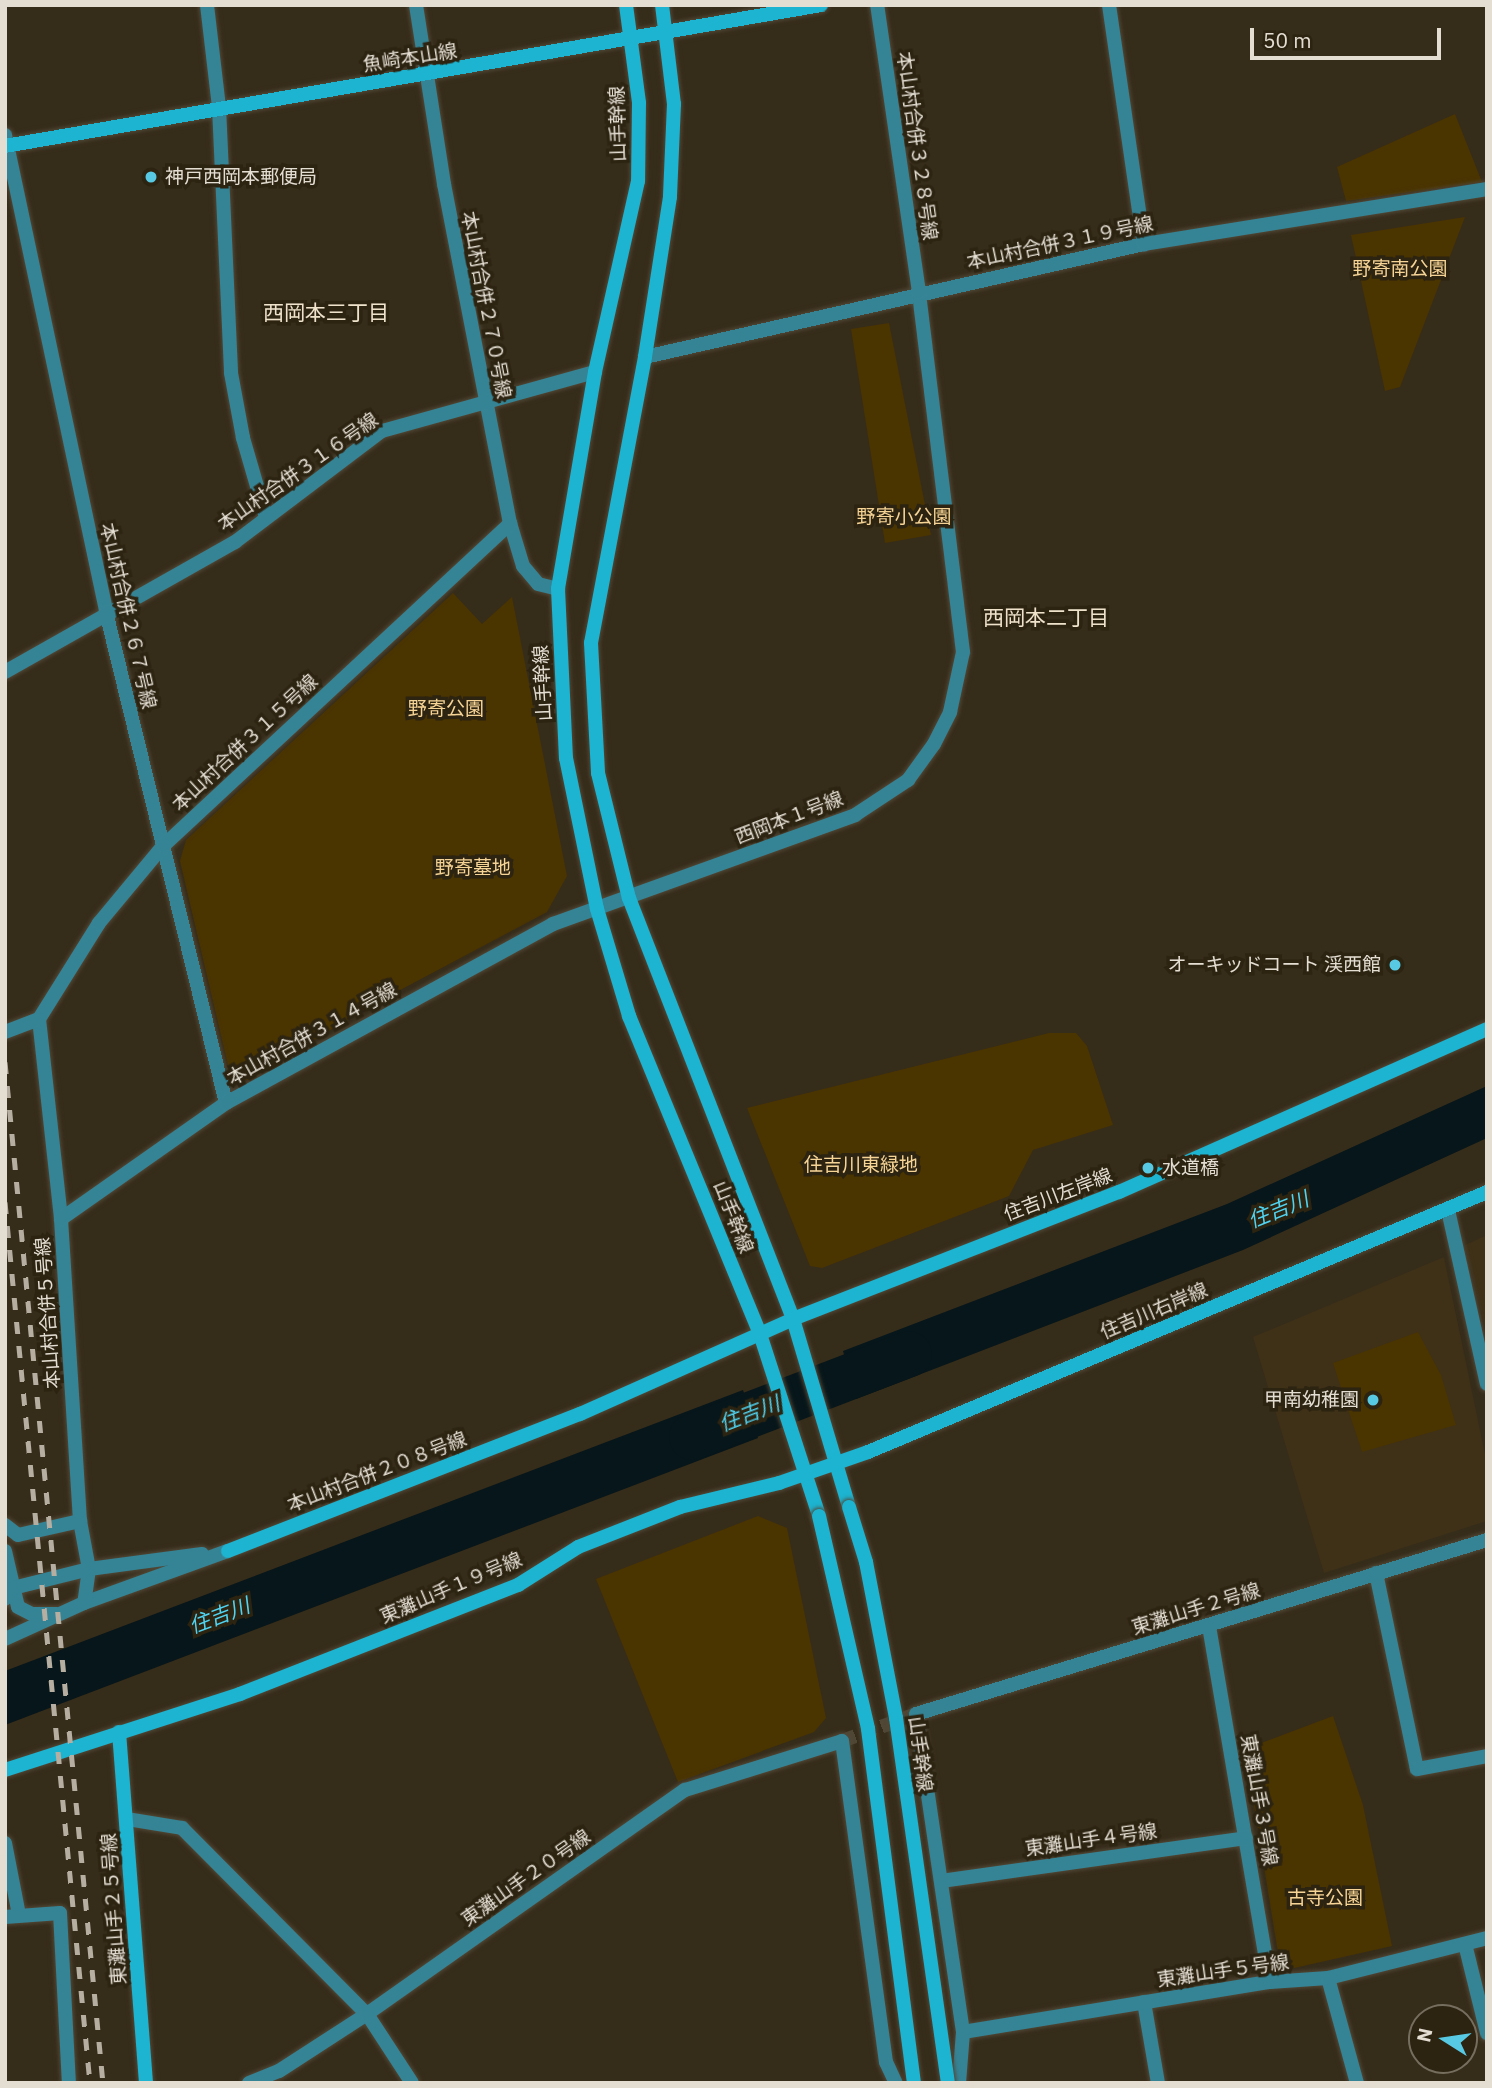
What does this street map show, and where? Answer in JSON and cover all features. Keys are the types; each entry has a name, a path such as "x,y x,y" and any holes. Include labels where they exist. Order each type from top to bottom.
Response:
{"street":[{"path":"207,5 219,107 231,373 243,438 266,517"},
{"name":"本山村合併２７０号線","path":"416,5 485,401 510,523 523,566 538,584 558,589"},
{"name":"山手幹線","path":"626,5 639,103 638,181 595,372 558,589 566,758 597,909 629,1016 761,1334"},
{"name":"山手幹線","path":"662,5 674,104 670,197 645,357 591,643 598,773 629,898 793,1319 866,1562 896,1717 948,2083"},
{"name":"魚崎本山線","path":"6,142 666,35 821,5"},
{"name":"本山村合併３２８号線","path":"877,5 919,292"},
{"path":"1109,5 1144,244"},
{"name":"本山村合併２６７号線","path":"6,142 106,612 226,1103"},
{"name":"本山村合併３１９号線","path":"645,357 919,292 1144,244 1487,189"},
{"name":"西岡本１号線","path":"597,909 855,815 908,780 950,712 963,652 919,292"},
{"name":"本山村合併３１６号線","path":"5,671 235,542 382,431 595,372"},
{"name":"本山村合併３１５号線","path":"39,1019 99,923 163,846 510,523"},
{"name":"本山村合併３１４号線","path":"61,1219 226,1103 553,924 597,909"},
{"path":"5,1032 39,1019"},
{"name":"本山村合併５号線","path":"39,1019 61,1219 80,1521 89,1569 84,1603"},
{"name":"住吉川左岸線","path":"761,1334 793,1319 1119,1192 1487,1029"},
{"name":"住吉川右岸線","path":"835,1463 1487,1192"},
{"path":"1448,1210 1487,1384"},
{"path":"761,1334 798,1445 818,1516 868,1730 914,2083"},
{"name":"本山村合併２０８号線","path":"5,1639 65,1614 84,1603 228,1551 580,1413 761,1334"},
{"name":"東灘山手１９号線","path":"5,1770 240,1694 518,1585 578,1547 680,1507 779,1483 835,1463"},
{"path":"5,1525 18,1535 80,1521"},
{"name":"東灘山手２号線","path":"941,1881 916,1714 1487,1540"},
{"path":"5,1551 9,1593 18,1606 32,1614 65,1614"},
{"path":"9,1593 89,1569 228,1551"},
{"path":"1376,1573 1417,1769 1487,1756"},
{"name":"東灘山手３号線","path":"1209,1626 1270,1982"},
{"name":"東灘山手２５号線","path":"119,1732 146,2083"},
{"name":"東灘山手２０号線","path":"249,2083 279,2071 367,2014 685,1790 842,1741 886,2062 896,2083"},
{"path":"127,1819 181,1828 367,2014 412,2083"},
{"name":"東灘山手４号線","path":"941,1881 1246,1838"},
{"path":"5,1843 12,1916 60,1913 69,2083"},
{"path":"941,1881 963,2032 959,2083"},
{"name":"東灘山手５号線","path":"963,2032 1270,1982 1328,1978 1487,1938"},
{"path":"1465,1944 1487,2033"},
{"path":"1328,1978 1357,2083"},
{"path":"1144,2002 1158,2083"}],"shaded area":[{"path":"1487,1235 1487,1334 1465,1245"},
{"name":"甲南幼稚園","path":"1444,1257 1487,1464 1487,1521 1324,1573 1253,1337"}],"green space":[{"path":"1455,114 1482,182 1346,201 1337,167"},
{"name":"野寄南公園","path":"1465,217 1400,387 1385,391 1351,235"},
{"name":"野寄小公園","path":"889,323 931,535 885,543 851,329"},
{"name":"野寄公園","path":"453,593 482,624 512,597 567,876 547,912 372,1005 247,1080 231,1078 180,861 186,840"},
{"name":"住吉川東緑地","path":"1049,1033 1076,1033 1087,1046 1113,1125 1033,1150 1009,1196 822,1268 810,1266 747,1108"},
{"path":"1418,1332 1441,1375 1456,1425 1362,1452 1333,1363"},
{"path":"758,1516 787,1528 826,1718 814,1732 678,1782 596,1579"},
{"name":"古寺公園","path":"1333,1716 1363,1805 1392,1946 1281,1971 1245,1749"}],"water":[{"path":"1487,1086 1487,1138 1243,1250 856,1399 843,1351 1227,1204"},
{"path":"743,1390 758,1438 5,1725 5,1671"}],"waterway":[{"name":"住吉川","path":"692,1437 909,1354"}],"tunnel":[{"path":"842,1741 916,1714"}],"railway":[{"path":"5,1062 103,2083"},
{"path":"5,1202 90,2083"}],"place":[{"name":"神戸西岡本郵便局","path":"151,177"},
{"name":"オーキッドコート 渓西館","path":"1395,965"},
{"name":"水道橋","path":"1148,1168"},
{"name":"甲南幼稚園","path":"1373,1400"}],"district":[{"name":"西岡本三丁目","path":"326,312"},
{"name":"西岡本二丁目","path":"1046,617"}],"park label":[{"name":"野寄墓地","path":"473,868"}]}
